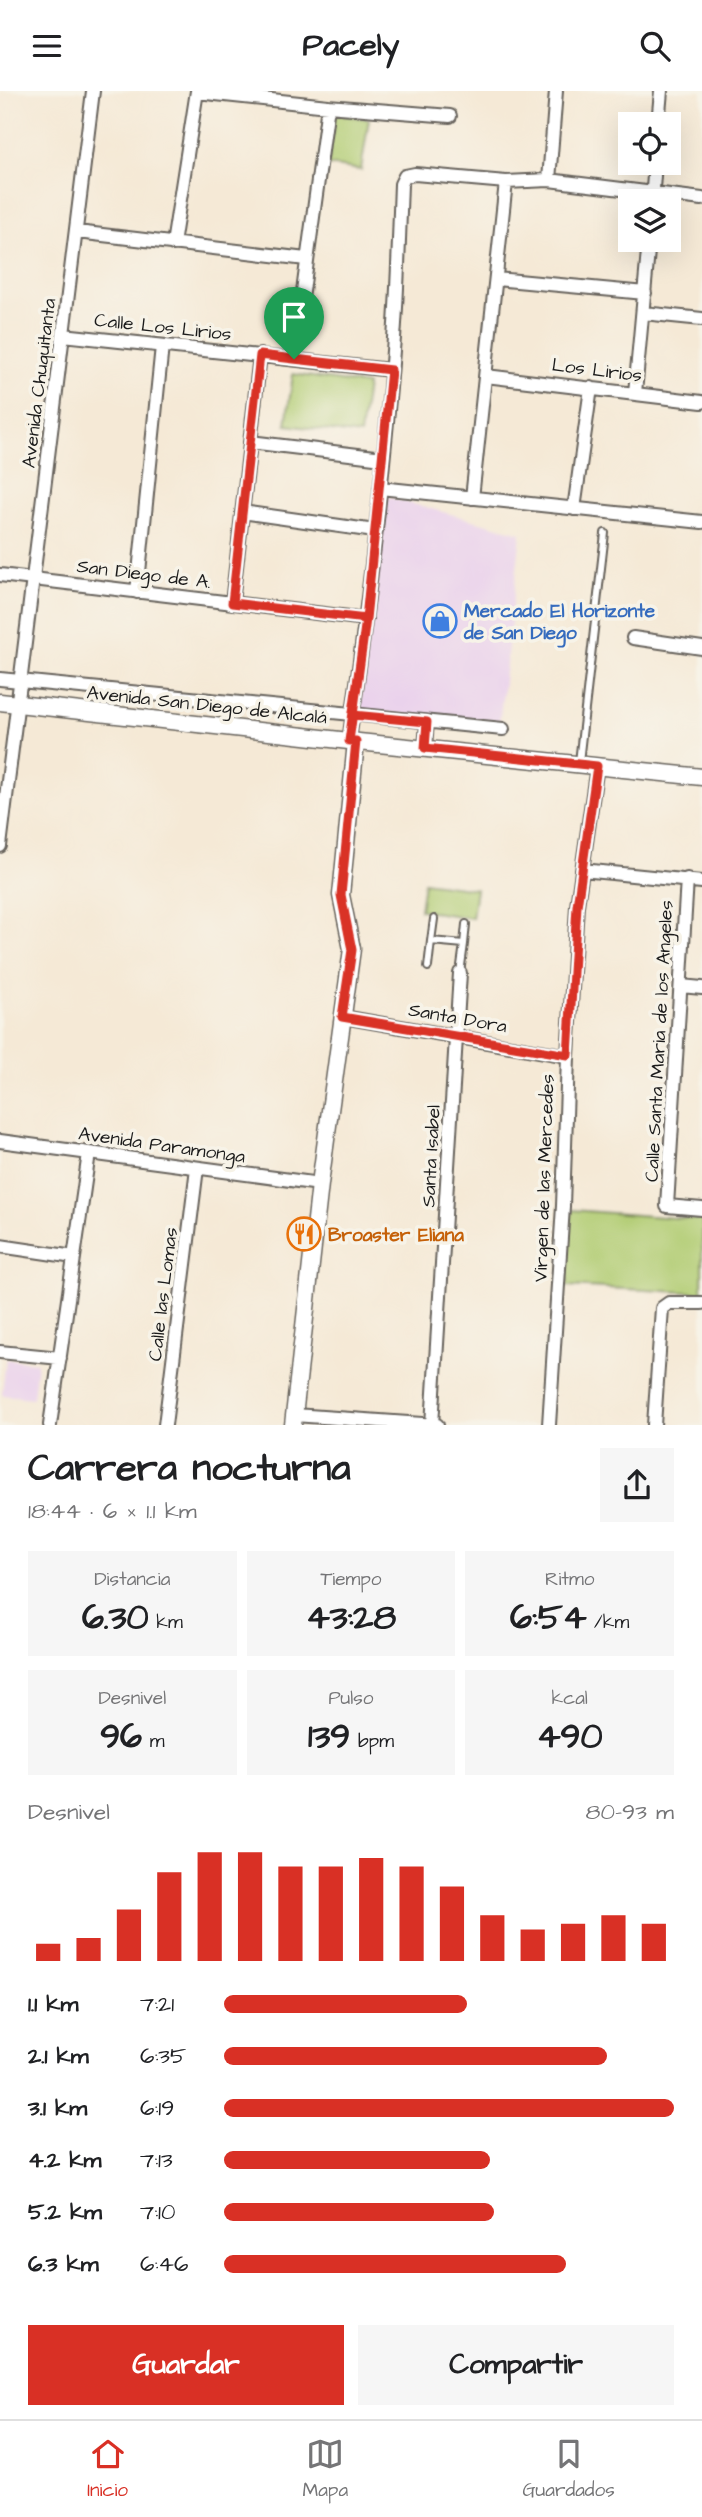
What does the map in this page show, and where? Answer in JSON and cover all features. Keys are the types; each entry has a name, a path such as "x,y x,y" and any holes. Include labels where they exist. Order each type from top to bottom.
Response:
{"street":[{"name":"Avenida Chuquitanta","path":"0,846 93,91"},
{"path":"173,244 197,91 450,116"},
{"path":"549,180 556,91"},
{"path":"659,112 661,91"},
{"path":"294,359 328,106"},
{"path":"439,1425 294,1420 320,1184 352,950 341,895 353,715 366,619 391,370 401,184 405,176 415,174 506,182 549,180 618,191"},
{"path":"472,498 506,182"},
{"path":"681,198 702,199"},
{"path":"76,232 306,259"},
{"path":"635,393 648,252"},
{"path":"496,279 645,293"},
{"path":"643,313 702,319"},
{"name":"Calle Los Lirios","path":"63,335 391,370"},
{"path":"137,592 162,346"},
{"path":"232,603 260,355"},
{"name":"Los Lirios","path":"486,376 702,402"},
{"path":"574,509 591,388"},
{"path":"250,442 383,458"},
{"path":"380,488 702,523"},
{"path":"242,512 375,531"},
{"name":"San Diego de A.","path":"0,575 366,619"},
{"path":"633,638 702,648"},
{"name":"Avenida San Diego de Alcalá","path":"0,679 503,729"},
{"name":"Avenida San Diego de Alcalá","path":"0,702 702,777"},
{"path":"425,748 427,722"},
{"name":"Virgen de las Mercedes","path":"549,1425 563,1206 577,906 597,766"},
{"path":"582,870 702,881"},
{"name":"Calle Santa Maria de los Angeles","path":"687,879 667,1206 702,1209"},
{"name":"Santa Isabel","path":"432,1425 460,973"},
{"path":"681,986 702,988"},
{"name":"Santa Dora","path":"342,1017 568,1055"},
{"name":"Avenida Paramonga","path":"0,1141 320,1184"},
{"path":"50,1425 89,1153"},
{"name":"Calle las Lomas","path":"165,1425 197,1168"},
{"path":"0,1246 74,1257"},
{"path":"654,1425 662,1308 669,1303 702,1303"},
{"path":"0,1352 60,1358"}],"lane":[{"path":"579,764 606,533"},
{"path":"428,967 434,919"},
{"path":"460,973 466,924"},
{"path":"431,941 464,944"}],"shaded area":[{"name":"Mercado El Horizonte de San Diego","path":"383,496 521,533 499,725 360,710"},
{"path":"6,1359 37,1362 33,1398 2,1395"}],"green space":[{"path":"335,114 369,119 361,170 328,165"},
{"path":"293,374 367,385 360,435 286,425"},
{"path":"424,882 476,889 472,918 420,910"},
{"path":"572,1210 702,1220 702,1293 567,1286"}],"place":[{"name":"Mercado El Horizonte de San Diego","path":"440,621"},
{"name":"Broaster Eliana","path":"304,1234"}],"route":[{"path":"294,359 260,355 232,603 366,619 349,741 356,741 341,895 352,950 342,1017 568,1055 577,906 597,766 425,748 427,722 353,715 366,619 391,370 294,359"}]}
